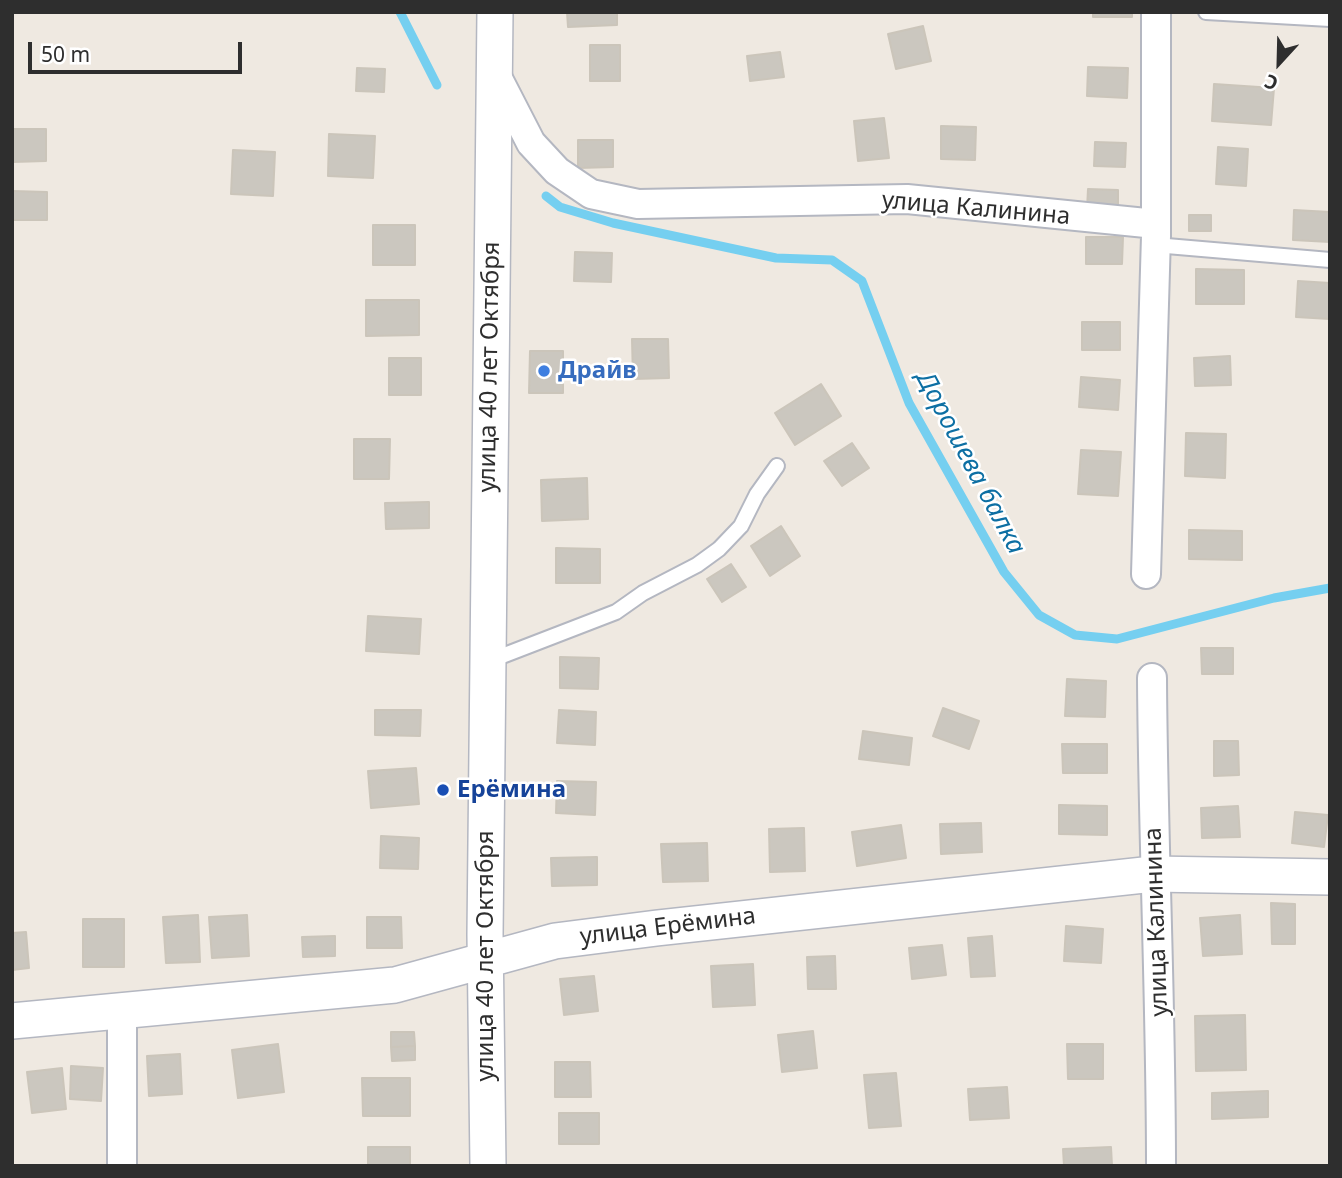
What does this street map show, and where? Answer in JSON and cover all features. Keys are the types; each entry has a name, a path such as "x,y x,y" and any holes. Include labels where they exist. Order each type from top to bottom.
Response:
{"street":[{"name":"улица 40 лет Октября","path":"488,1166 485,960 495,12"},
{"path":"1146,574 1156,235 1156,12"},
{"name":"улица 40 лет Октября","path":"494,72 531,143 557,172 591,194 638,204 795,202"},
{"name":"улица Калинина","path":"795,202 907,199 1156,235"},
{"name":"улица Калинина","path":"1152,678 1153,874 1161,1032 1161,1166"},
{"name":"улица Ерёмина","path":"12,1021 395,985 555,941 1153,874 1330,877"},
{"path":"122,1010 122,1166"}],"lane":[{"path":"1206,12 1330,19"},
{"path":"1156,235 1330,260"},
{"path":"487,662 616,612 643,593 697,565 719,549 741,526 758,494 778,466"}],"building":[{"path":"567,12 617,12 617,25 568,27"},
{"path":"1093,12 1132,12 1132,17 1093,17"},
{"path":"923,26 931,61 896,69 888,34"},
{"path":"590,45 620,45 620,81 590,81"},
{"path":"780,52 784,77 750,81 747,56"},
{"path":"1088,67 1128,68 1127,98 1087,96"},
{"path":"357,68 385,69 384,92 356,91"},
{"path":"1214,84 1274,88 1271,125 1212,121"},
{"path":"884,118 889,158 858,161 854,121"},
{"path":"941,126 976,127 975,160 941,159"},
{"path":"12,129 46,129 46,161 12,162"},
{"path":"329,134 375,136 373,178 328,176"},
{"path":"578,140 613,140 613,167 578,168"},
{"path":"1095,142 1126,143 1125,167 1094,166"},
{"path":"1218,147 1248,149 1246,186 1216,184"},
{"path":"233,150 275,152 273,196 231,194"},
{"path":"1088,189 1118,190 1118,211 1087,209"},
{"path":"12,191 47,192 47,220 12,220"},
{"path":"1294,210 1330,212 1330,242 1293,240"},
{"path":"1189,215 1211,215 1211,231 1189,231"},
{"path":"373,225 415,225 415,265 373,265"},
{"path":"1086,237 1123,237 1122,264 1086,264"},
{"path":"575,252 612,253 611,282 574,281"},
{"path":"1196,269 1244,270 1244,304 1196,304"},
{"path":"1298,281 1330,283 1330,319 1296,317"},
{"path":"366,300 419,300 419,335 366,336"},
{"path":"1082,322 1120,322 1120,350 1082,350"},
{"path":"632,339 668,339 669,378 633,379"},
{"path":"530,351 563,351 563,393 529,393"},
{"path":"1230,356 1231,385 1195,386 1194,358"},
{"path":"389,358 421,358 421,395 389,395"},
{"path":"1081,377 1120,380 1118,410 1079,407"},
{"path":"821,384 841,416 795,445 775,413"},
{"path":"1186,433 1226,434 1225,478 1185,476"},
{"path":"354,439 390,439 389,479 354,479"},
{"path":"852,443 869,468 842,486 824,461"},
{"path":"1081,450 1121,452 1118,496 1078,494"},
{"path":"587,478 588,519 542,521 541,480"},
{"path":"429,502 429,528 386,529 385,503"},
{"path":"781,526 800,556 770,576 751,546"},
{"path":"1189,530 1242,531 1242,560 1189,559"},
{"path":"556,548 600,549 600,583 556,583"},
{"path":"731,564 746,587 722,602 707,579"},
{"path":"368,616 421,619 419,654 366,651"},
{"path":"1201,648 1233,648 1233,674 1202,674"},
{"path":"560,657 599,658 598,689 560,688"},
{"path":"1067,679 1106,681 1105,717 1065,716"},
{"path":"943,708 979,721 969,749 933,736"},
{"path":"375,710 421,710 420,736 375,735"},
{"path":"559,710 596,712 595,745 557,743"},
{"path":"863,731 912,738 909,765 859,759"},
{"path":"1214,741 1238,741 1239,775 1214,776"},
{"path":"1062,744 1107,744 1107,773 1063,773"},
{"path":"416,768 419,804 371,808 368,771"},
{"path":"557,781 596,782 595,815 556,813"},
{"path":"1059,805 1107,806 1107,835 1059,834"},
{"path":"1238,806 1240,837 1202,838 1201,808"},
{"path":"1295,812 1328,815 1324,847 1292,843"},
{"path":"981,823 982,852 941,854 940,824"},
{"path":"901,825 906,858 857,866 852,832"},
{"path":"804,828 805,871 770,872 769,829"},
{"path":"381,836 419,838 418,869 380,868"},
{"path":"707,843 708,881 663,882 661,844"},
{"path":"597,857 597,885 552,886 551,858"},
{"path":"1271,903 1295,904 1295,944 1272,944"},
{"path":"198,915 200,962 166,963 163,917"},
{"path":"247,915 249,956 212,958 209,917"},
{"path":"1240,915 1242,954 1203,956 1200,918"},
{"path":"367,917 401,917 402,948 367,948"},
{"path":"83,919 124,919 124,967 83,967"},
{"path":"1066,926 1103,929 1101,963 1064,961"},
{"path":"26,932 29,968 12,970 12,933"},
{"path":"335,936 335,956 303,957 302,937"},
{"path":"992,936 995,976 971,977 968,938"},
{"path":"942,945 946,975 912,979 909,948"},
{"path":"835,956 836,989 808,989 807,957"},
{"path":"753,964 755,1005 713,1007 711,966"},
{"path":"594,976 598,1011 564,1015 560,979"},
{"path":"1245,1015 1246,1070 1196,1071 1195,1016"},
{"path":"813,1031 817,1068 782,1072 778,1035"},
{"path":"391,1032 414,1032 415,1046 391,1047"},
{"path":"278,1044 284,1092 238,1098 232,1050"},
{"path":"1067,1044 1103,1044 1103,1079 1068,1079"},
{"path":"415,1046 415,1060 392,1061 391,1047"},
{"path":"180,1054 182,1094 149,1096 147,1056"},
{"path":"555,1062 590,1062 591,1097 555,1097"},
{"path":"71,1066 103,1068 101,1101 70,1099"},
{"path":"62,1068 66,1109 32,1113 27,1072"},
{"path":"896,1073 901,1126 869,1128 864,1075"},
{"path":"362,1078 410,1078 410,1116 363,1116"},
{"path":"1007,1087 1009,1118 970,1120 968,1089"},
{"path":"1268,1091 1268,1117 1212,1119 1212,1093"},
{"path":"559,1113 599,1113 599,1144 559,1144"},
{"path":"368,1147 410,1147 410,1166 368,1166"},
{"path":"1111,1147 1112,1166 1064,1166 1063,1149"}],"waterway":[{"name":"Дорошева балка","path":"400,12 437,85"},
{"name":"Дорошева балка","path":"546,196 560,207 613,223 776,258 832,260 862,281 909,403 1004,572 1039,615 1075,635 1117,639 1274,598 1330,588"}],"place":[{"name":"Драйв","path":"544,371"},
{"name":"Ерёмина","path":"443,790"}]}
